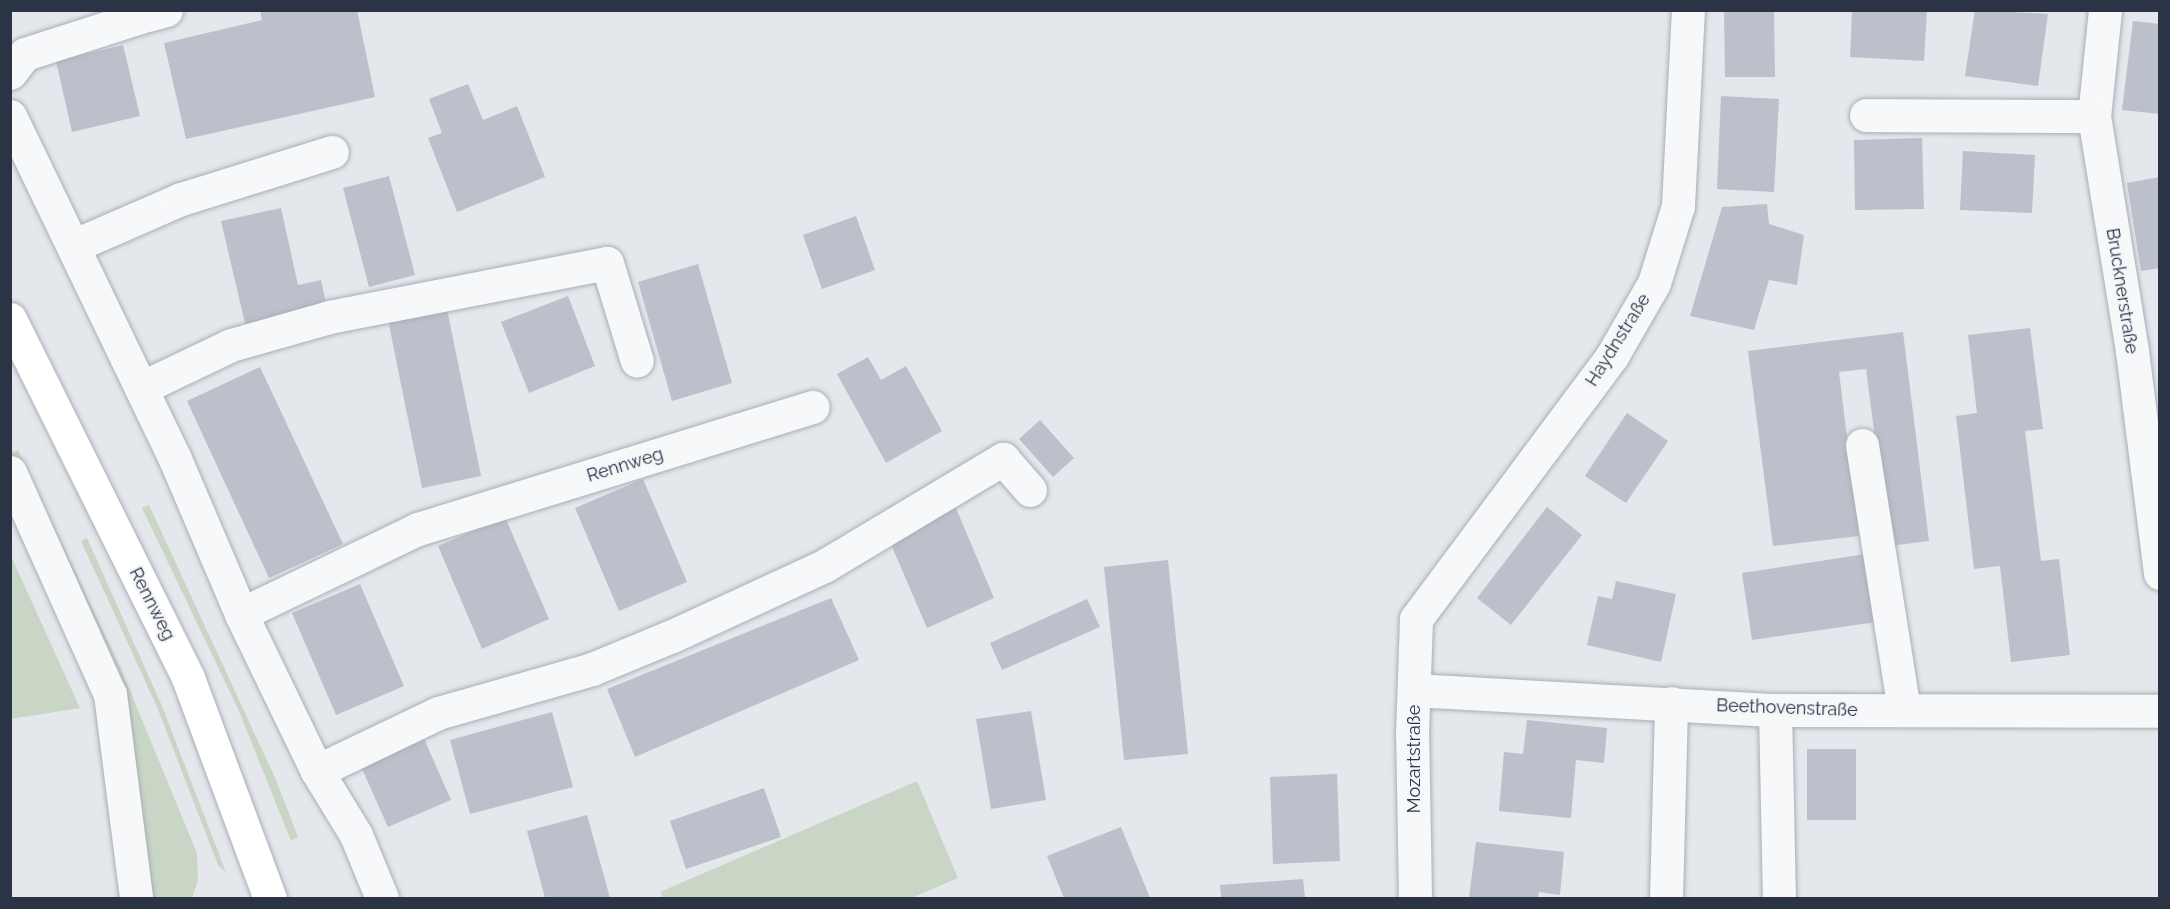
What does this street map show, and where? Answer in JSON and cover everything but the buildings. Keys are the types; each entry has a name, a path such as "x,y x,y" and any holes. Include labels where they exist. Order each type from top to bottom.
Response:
{"main road":[{"name":"Rennweg","path":"10,318 188,678 270,898"}],"street":[{"name":"Haydnstraße","path":"1416,619 1612,356 1654,283 1678,206 1688,10"},
{"name":"Brucknerstraße","path":"2105,10 2094,116 2132,351 2160,573"},
{"path":"10,73 25,54 148,13"},
{"path":"1866,115 2094,116"},
{"path":"10,116 141,388 241,614 317,771 356,835 382,898"},
{"path":"73,246 181,199 332,152"},
{"path":"141,388 231,345 329,317 607,263 637,361"},
{"name":"Rennweg","path":"241,614 418,529 813,407"},
{"path":"1862,445 1904,710"},
{"path":"317,771 438,713 592,669 672,636 824,566 1003,459 1030,490"},
{"path":"10,472 110,694 136,898"},
{"name":"Mozartstraße","path":"1414,898 1416,619"},
{"name":"Beethovenstraße","path":"1414,690 1775,710 2160,711"},
{"path":"1666,898 1671,703"},
{"path":"1775,710 1779,898"}],"green space":[{"path":"18,450 121,669 197,853 198,880 192,898 142,898 124,726 11,463 10,454"},
{"path":"149,505 276,780 298,837 291,841 239,711 142,508"},
{"path":"87,538 162,706 226,872 218,865 157,707 81,541"},
{"path":"11,556 80,708 11,719"},
{"path":"917,781 958,878 911,898 663,898 660,892"}]}
